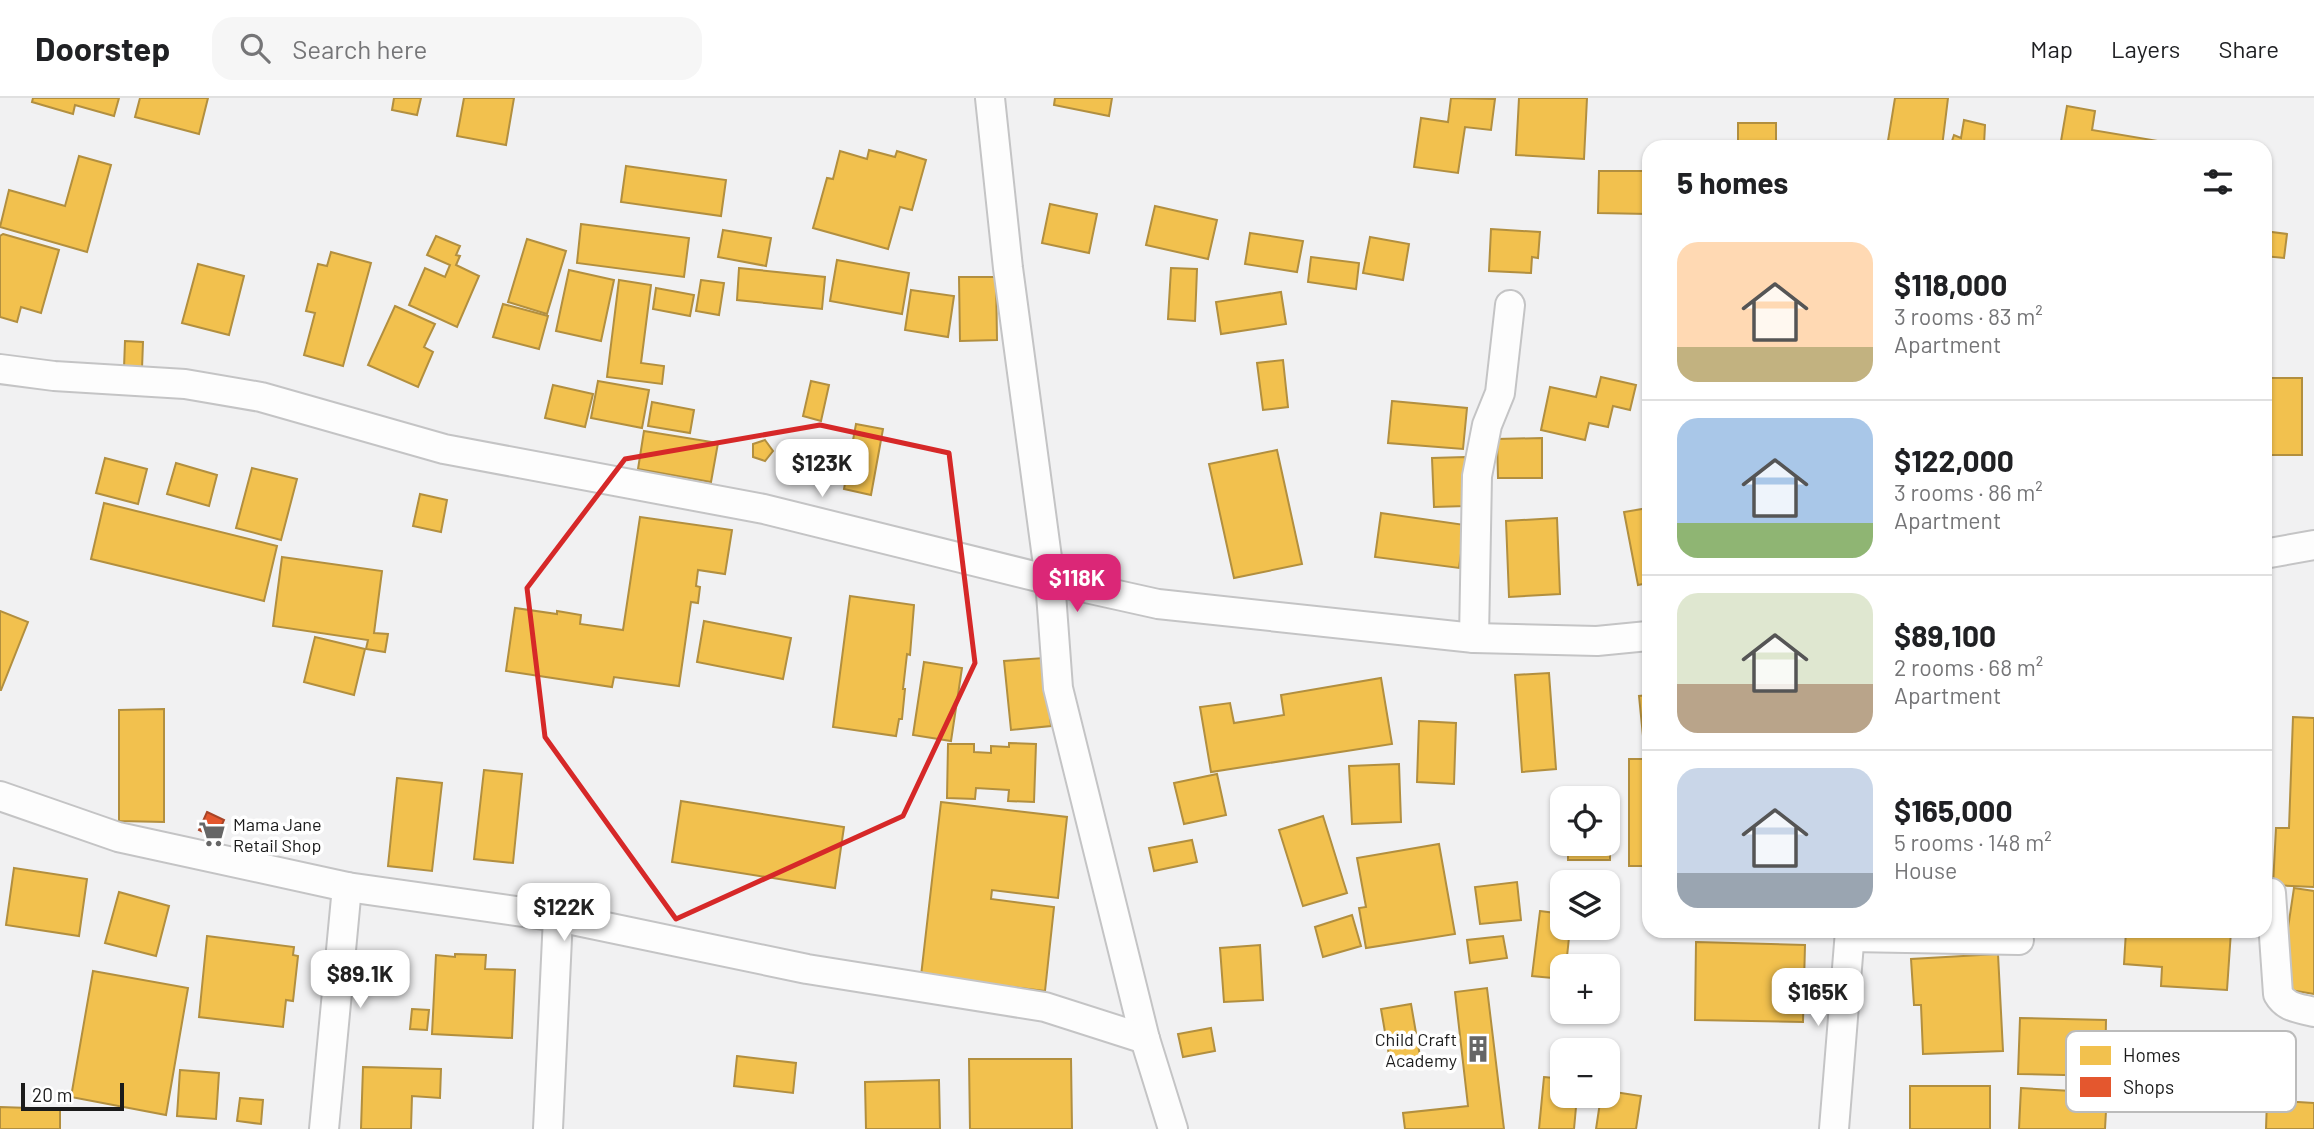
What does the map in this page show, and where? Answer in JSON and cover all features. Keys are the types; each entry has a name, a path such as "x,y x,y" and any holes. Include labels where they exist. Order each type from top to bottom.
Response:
{"street":[{"path":"990,98 1008,268 1050,580 1058,688 1145,1038 1173,1129"},
{"path":"1474,638 1477,476 1487,425 1500,393 1510,305"},
{"path":"0,369 54,376 185,384 261,397 444,449 764,509 1158,604 1474,638 1597,641 1642,637"},
{"path":"2272,553 2314,545"},
{"path":"0,796 118,837 347,887 558,917 807,969 1045,1007 1145,1038"},
{"path":"324,1129 347,887"},
{"path":"2272,907 2278,994 2282,1001 2290,1006 2314,1012"},
{"path":"548,1129 558,917"},
{"path":"1834,1129 1850,938"},
{"path":"1963,938 2019,940"}],"highlighted area":[{"path":"820,425 949,453 975,663 903,816 676,919 545,737 527,588 625,459"}],"building: Homes":[{"path":"33,98 119,98 114,116 75,105 73,114 32,102"},
{"path":"140,98 208,98 199,134 135,117"},
{"path":"394,98 421,98 417,115 392,110"},
{"path":"464,98 514,98 506,145 457,136"},
{"path":"1055,98 1112,98 1109,116 1054,105"},
{"path":"1451,98 1495,99 1491,130 1465,127 1458,173 1414,167 1421,118 1448,122"},
{"path":"1519,98 1587,98 1584,159 1516,155"},
{"path":"1895,98 1948,98 1943,140 1888,140"},
{"path":"2067,106 2095,111 2092,130 2152,140 2061,140"},
{"path":"1964,120 1985,125 1984,140 1952,140 1954,135 1961,138"},
{"path":"1738,123 1776,123 1776,140 1738,140"},
{"path":"869,150 895,157 897,151 926,160 912,210 900,207 888,249 813,228 827,178 833,179 840,151 867,159"},
{"path":"79,156 111,165 87,252 0,227 9,190 65,206"},
{"path":"626,166 726,180 721,216 621,202"},
{"path":"1599,171 1642,171 1642,214 1598,213"},
{"path":"1050,204 1097,214 1089,253 1042,243"},
{"path":"1155,206 1217,220 1208,259 1146,245"},
{"path":"581,224 689,238 684,277 577,263"},
{"path":"1491,229 1540,232 1538,258 1532,257 1531,273 1489,271"},
{"path":"723,230 771,238 766,266 718,257"},
{"path":"2272,232 2287,234 2284,258 2272,257"},
{"path":"1250,233 1303,241 1297,272 1245,264"},
{"path":"3,234 59,250 41,313 21,307 17,322 0,317 0,236"},
{"path":"436,236 460,246 456,265 479,276 457,327 409,305 425,268 445,277 450,265 427,255"},
{"path":"1370,237 1409,244 1403,280 1363,273"},
{"path":"527,239 566,251 547,314 508,302"},
{"path":"331,252 371,263 343,366 304,355 315,313 306,311 318,264 327,266"},
{"path":"1311,257 1359,263 1356,289 1308,282"},
{"path":"837,260 909,273 902,314 830,301"},
{"path":"198,264 244,276 229,335 182,323"},
{"path":"739,268 825,277 822,309 737,300"},
{"path":"1171,268 1197,269 1195,321 1168,319"},
{"path":"569,270 614,280 601,341 556,331"},
{"path":"959,277 996,277 997,340 960,341"},
{"path":"619,280 651,285 641,363 664,366 662,384 607,377"},
{"path":"701,280 724,283 719,315 696,311"},
{"path":"656,288 694,295 690,316 653,309"},
{"path":"911,290 954,296 948,337 905,330"},
{"path":"1281,292 1286,324 1221,334 1216,302"},
{"path":"503,304 548,316 539,349 493,337"},
{"path":"395,306 435,324 424,347 433,352 418,387 368,365"},
{"path":"125,341 143,342 142,369 124,368"},
{"path":"1283,360 1288,407 1263,410 1257,363"},
{"path":"1601,377 1636,385 1630,410 1613,406 1608,427 1589,423 1585,440 1541,430 1550,387 1596,397"},
{"path":"2272,378 2302,378 2302,455 2272,455"},
{"path":"598,381 649,390 642,428 591,418"},
{"path":"811,381 829,385 821,421 803,416"},
{"path":"553,385 593,394 585,427 545,418"},
{"path":"1392,401 1467,408 1463,449 1388,443"},
{"path":"652,402 694,410 690,433 648,426"},
{"path":"856,424 883,429 871,495 844,489"},
{"path":"644,431 718,443 711,482 638,469"},
{"path":"1542,438 1542,478 1498,478 1497,439"},
{"path":"765,440 773,451 765,461 753,457 753,444"},
{"path":"1277,450 1302,564 1234,578 1209,464"},
{"path":"1465,457 1466,506 1434,507 1432,458"},
{"path":"105,458 147,469 138,504 96,493"},
{"path":"176,463 217,475 209,506 167,494"},
{"path":"252,468 297,479 281,540 236,528"},
{"path":"420,494 447,500 441,532 413,526"},
{"path":"104,503 277,546 264,601 91,559"},
{"path":"1642,509 1642,584 1638,585 1624,512"},
{"path":"1381,513 1465,525 1459,568 1375,557"},
{"path":"640,517 732,530 725,574 698,570 698,603 691,602 679,686 614,677 612,687 506,671 515,608 581,615 580,624 623,630"},
{"path":"1557,518 1560,594 1509,597 1506,521"},
{"path":"282,557 382,571 374,633 388,634 385,652 366,649 368,640 273,626"},
{"path":"850,596 914,605 910,655 907,654 903,689 902,719 899,719 896,736 833,727"},
{"path":"0,611 28,622 1,690 0,690"},
{"path":"704,621 791,638 783,679 697,662"},
{"path":"315,637 365,649 354,695 304,682"},
{"path":"1044,658 1051,726 1011,730 1004,661"},
{"path":"924,662 962,668 951,741 913,735"},
{"path":"1549,673 1556,769 1522,772 1515,675"},
{"path":"1381,678 1392,744 1211,772 1200,707 1230,703 1234,723 1284,715 1281,695"},
{"path":"1639,696 1642,696 1642,726"},
{"path":"164,709 164,822 119,821 119,710"},
{"path":"2293,717 2314,718 2314,887 2273,885 2276,828 2289,828"},
{"path":"1419,721 1456,723 1454,784 1417,782"},
{"path":"1009,743 1036,744 1034,802 1008,801 1009,790 976,788 975,799 947,798 948,744 974,744 974,752 991,753 991,746 1009,747"},
{"path":"1629,759 1642,759 1642,866 1629,866"},
{"path":"1399,764 1401,822 1352,824 1349,766"},
{"path":"484,770 522,774 513,863 474,859"},
{"path":"1217,774 1226,815 1184,824 1174,783"},
{"path":"397,778 442,783 432,871 388,866"},
{"path":"681,801 844,827 835,888 672,862"},
{"path":"941,802 1067,817 1058,898 992,890 991,899 1054,907 1045,991 921,976"},
{"path":"1323,816 1347,893 1303,906 1279,830"},
{"path":"1192,840 1197,862 1154,871 1149,848"},
{"path":"1439,844 1455,934 1366,948 1359,908 1366,907 1357,858"},
{"path":"1568,856 1610,856 1610,860 1568,860"},
{"path":"14,868 87,879 79,936 6,925"},
{"path":"1517,882 1521,920 1480,924 1475,887"},
{"path":"2294,888 2314,891 2314,994 2279,988"},
{"path":"119,892 169,906 156,956 105,943"},
{"path":"1540,911 1550,912 1550,940 1569,940 1567,954 1550,954 1550,978 1532,976"},
{"path":"1352,915 1361,946 1323,957 1315,927"},
{"path":"207,936 294,947 293,955 298,956 293,1001 286,1000 283,1027 199,1017"},
{"path":"1503,936 1507,958 1470,963 1467,940"},
{"path":"2126,938 2231,938 2227,990 2161,986 2162,967 2124,964"},
{"path":"1696,942 1805,945 1803,1022 1695,1020"},
{"path":"1260,945 1263,1000 1224,1002 1220,948"},
{"path":"455,954 486,955 485,969 515,970 512,1038 432,1034 436,955 455,957"},
{"path":"1998,954 2003,1051 1923,1054 1921,1005 1914,1005 1911,959"},
{"path":"93,971 188,988 166,1115 71,1097"},
{"name":"Child Craft Academy","path":"1487,988 1504,1129 1405,1129 1403,1113 1468,1106 1455,992"},
{"path":"1411,1004 1420,1056 1390,1061 1381,1009"},
{"path":"412,1009 429,1010 427,1030 410,1029"},
{"path":"2020,1018 2106,1020 2106,1031 2066,1031 2066,1075 2018,1074"},
{"path":"1211,1028 1215,1051 1183,1057 1178,1034"},
{"path":"737,1056 796,1063 793,1093 734,1086"},
{"path":"969,1059 1071,1059 1072,1129 970,1129"},
{"path":"363,1067 441,1069 440,1098 412,1096 411,1129 361,1129"},
{"path":"180,1070 219,1073 216,1119 177,1116"},
{"path":"1544,1077 1550,1078 1550,1108 1576,1108 1574,1129 1539,1129"},
{"path":"939,1080 940,1129 866,1129 865,1082"},
{"path":"1910,1086 1990,1086 1990,1129 1910,1129"},
{"path":"2021,1088 2066,1091 2066,1112 2106,1112 2105,1129 2019,1129"},
{"path":"1620,1093 1641,1096 1636,1129 1596,1129 1599,1108 1620,1108"},
{"path":"240,1098 263,1100 261,1124 237,1121"},
{"path":"2296,1102 2314,1103 2314,1129 2266,1129 2267,1112 2296,1112"},
{"path":"0,1107 60,1109 60,1129 0,1129"}],"building: Shops":[{"path":"207,812 224,820 216,838 199,830"}],"place":[{"name":"Mama Jane Retail Shop","path":"212,834"},
{"name":"Child Craft Academy","path":"1478,1049"}]}
